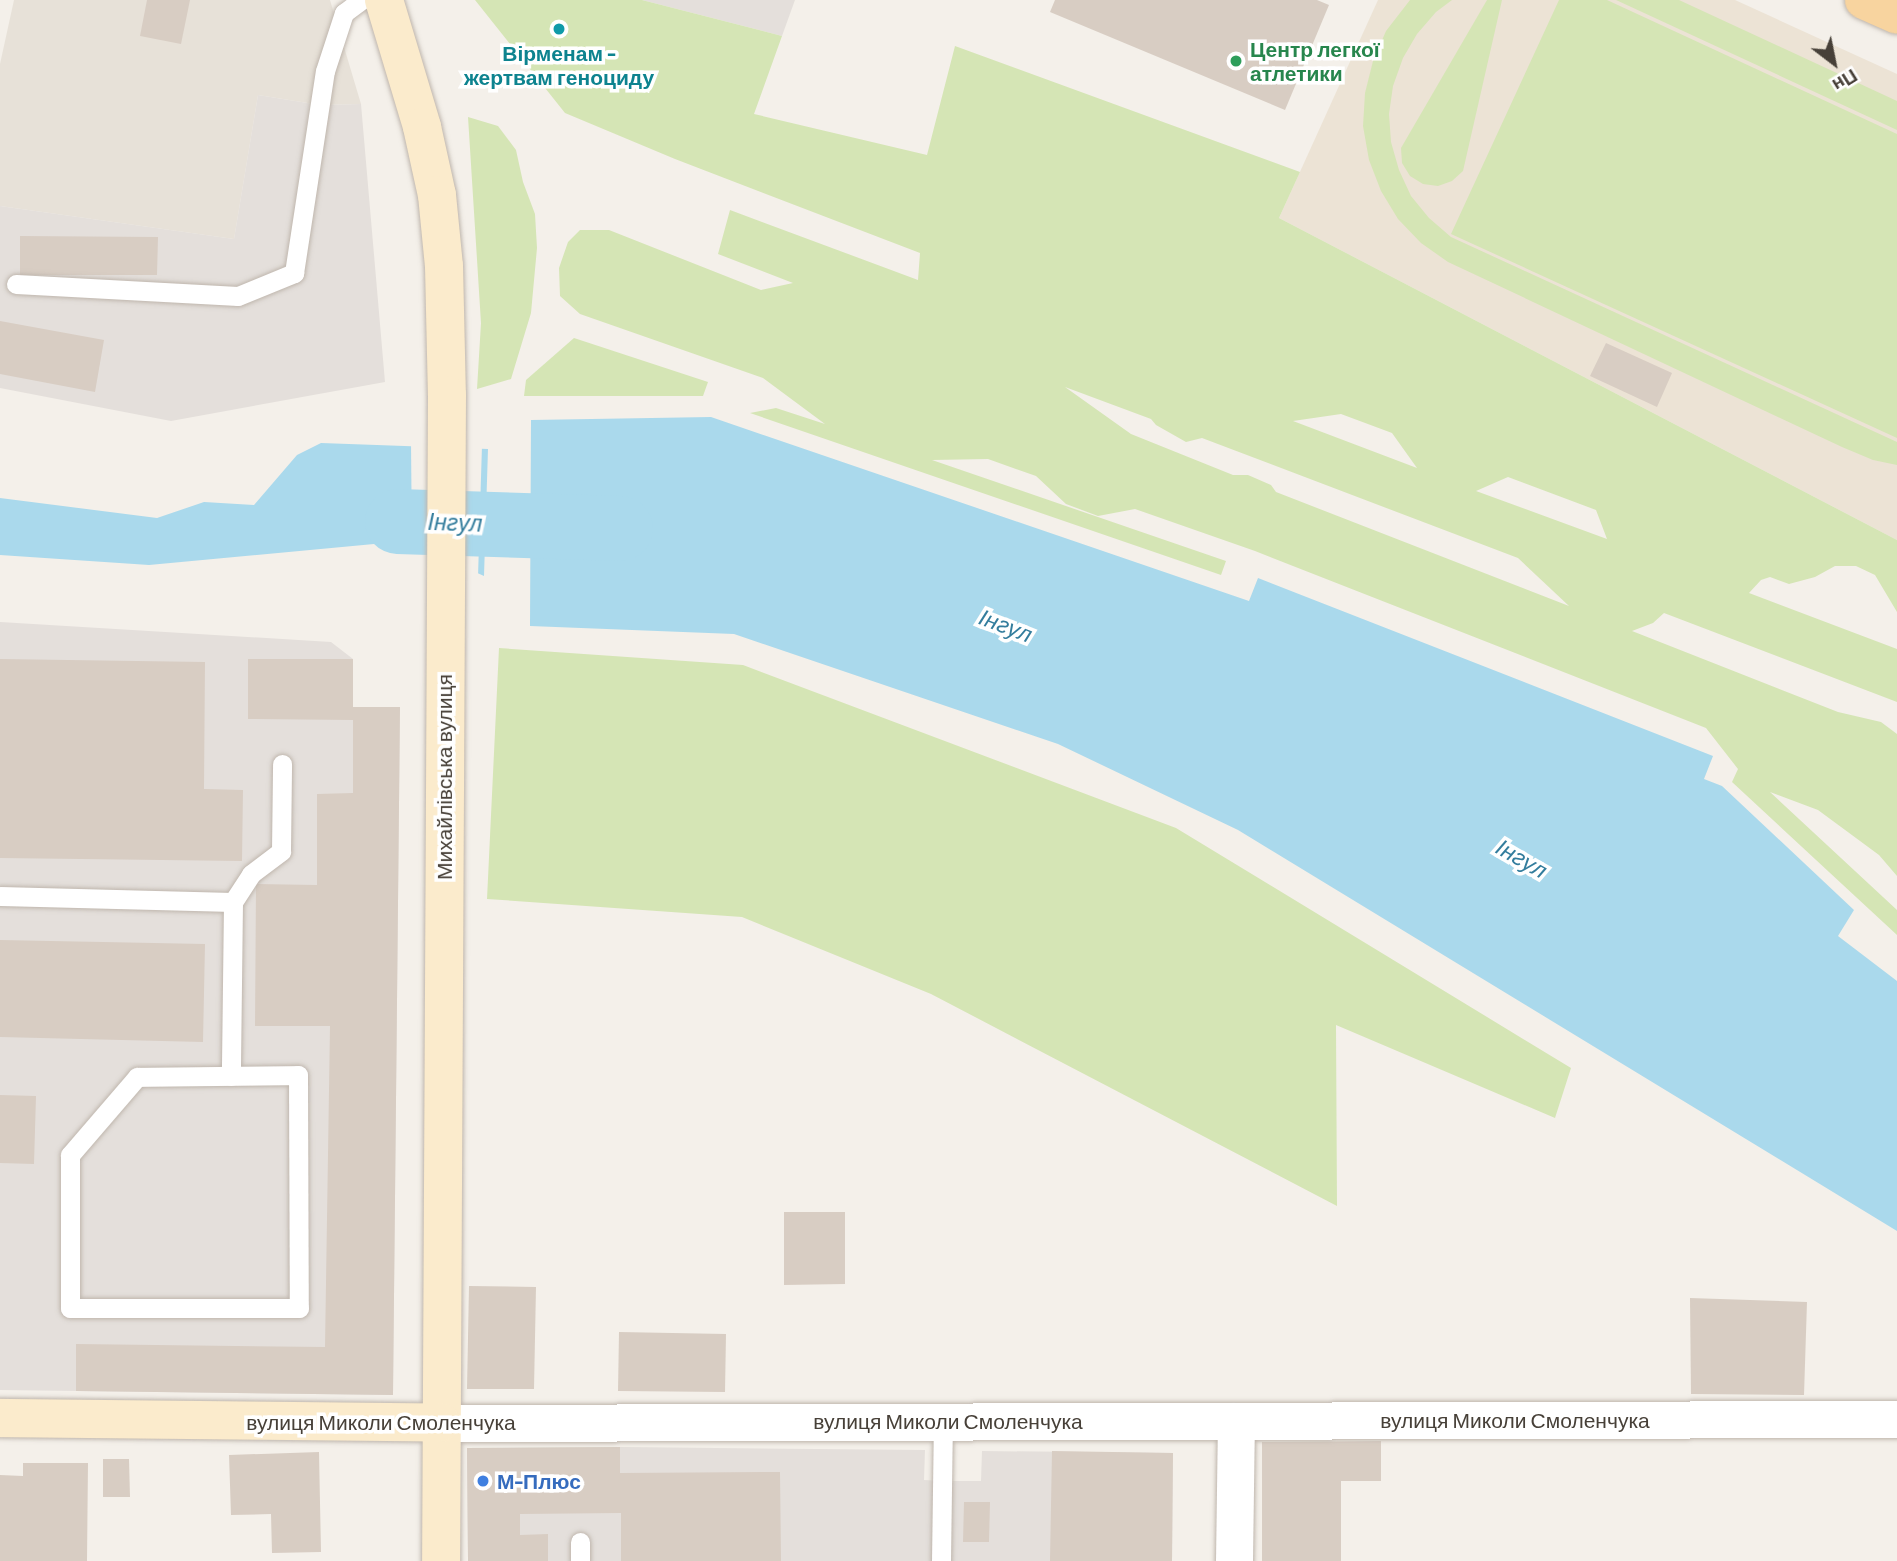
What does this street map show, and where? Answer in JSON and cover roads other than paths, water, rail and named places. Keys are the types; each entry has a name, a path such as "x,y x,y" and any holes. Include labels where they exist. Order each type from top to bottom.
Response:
{"main road":[{"path":"1864,0 1897,15"}],"street":[{"name":"Михайлівська вулиця","path":"384,0 422,127 437,195 444,266 447,395 441,1561"},
{"name":"вулиця Миколи Смоленчука","path":"0,1418 441,1423 1897,1419"},
{"path":"1234,1561 1236,1421"}],"lane":[{"path":"16,284 238,296 294,273 325,71 344,13 361,0"},
{"path":"231,1076 233,902 251,874 281,851 282,764"},
{"path":"0,896 233,902"},
{"path":"298,1075 299,1308 70,1308 70,1155 137,1077 231,1076 298,1075"},
{"path":"941,1561 943,1421"}],"water":[{"path":"711,417 1249,601 1258,578 1713,756 1704,779 1722,786 1854,910 1838,936 1897,981 1897,1231 1238,830 1058,744 734,634 530,626 531,420"},
{"path":"321,443 488,449 484,576 406,541 149,565 0,555 0,498 157,518 204,502 254,505 297,455"}],"waterway":[{"name":"Інгул","path":"397,521 620,528"}],"place":[{"name":"Вірменам - жертвам геноциду","path":"559,29"},
{"name":"Центр легкої атлетики","path":"1236,61"},
{"name":"М-Плюс","path":"483,1481"}]}
